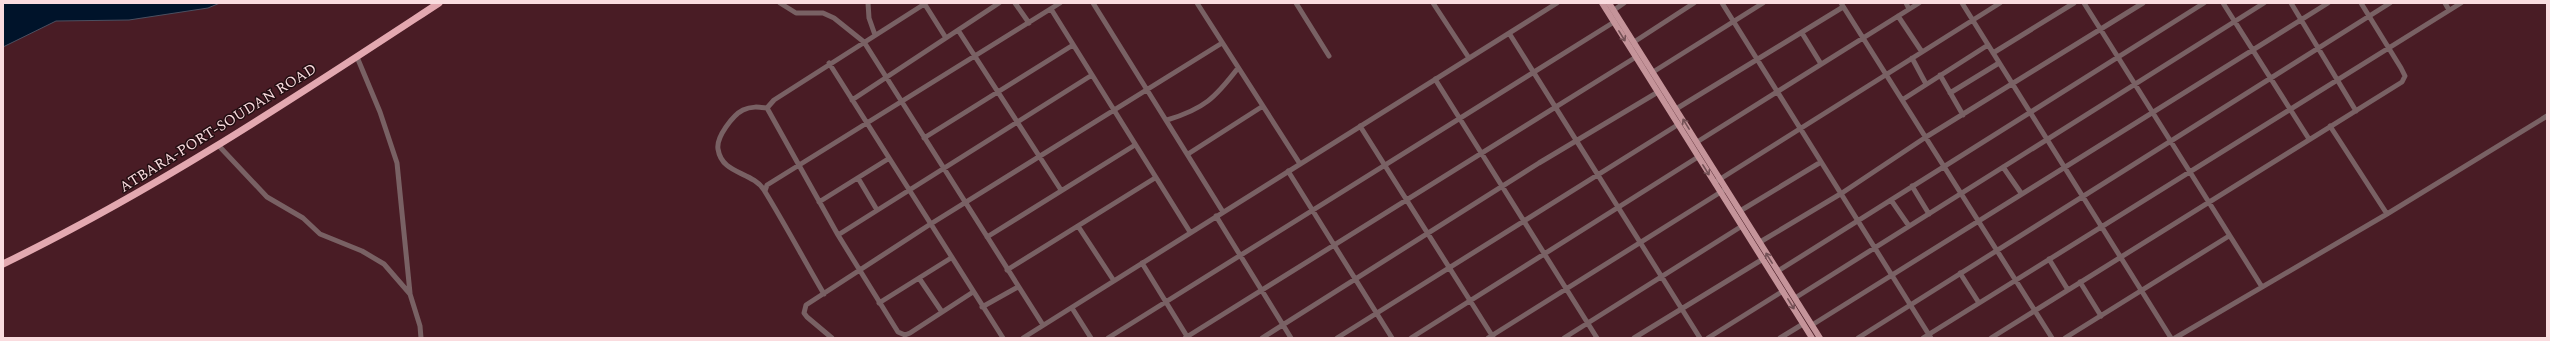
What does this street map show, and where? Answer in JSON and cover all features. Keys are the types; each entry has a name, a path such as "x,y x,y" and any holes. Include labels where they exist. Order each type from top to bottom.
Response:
{"highway":[{"name":"ATBARA-PORT-SOUDAN ROAD","path":"3,264 117,205 219,146 439,3"}],"main road":[{"path":"1602,3 1679,124 1698,157 1717,180"},
{"path":"1609,3 1697,142 1742,226 1812,338"},
{"path":"1723,191 1740,211 1820,338"}],"street":[{"path":"780,3 796,13 823,13 834,18 864,42 942,168 1043,325"},
{"path":"868,3 869,18 875,35"},
{"path":"767,108 774,100 925,3 946,38"},
{"path":"852,100 999,3"},
{"path":"1015,3 1029,23"},
{"path":"765,191 767,185 800,166 901,101 1060,3"},
{"path":"1093,3 1168,120 1223,212"},
{"path":"1197,3 1300,164"},
{"path":"1296,3 1329,56"},
{"path":"1433,3 1468,58"},
{"path":"1023,338 1557,3"},
{"path":"1614,10 1624,3"},
{"path":"1634,42 1694,3"},
{"path":"1722,3 1876,247 1930,336"},
{"path":"1653,72 1763,3"},
{"path":"1906,3 1909,9"},
{"path":"1697,142 1919,3"},
{"path":"1962,3 2171,338"},
{"path":"1717,180 2000,3"},
{"path":"1993,53 2074,3"},
{"path":"2084,3 2171,141 2188,172 2262,286"},
{"path":"1760,242 1842,193 1926,137 2013,85 2143,3"},
{"path":"1778,271 2204,3"},
{"path":"2223,3 2309,139"},
{"path":"1795,298 2264,3"},
{"path":"2291,3 2356,111"},
{"path":"1812,326 2328,3"},
{"path":"1991,338 2402,82 2404,76 2403,72 2361,3"},
{"path":"1858,338 2390,3"},
{"path":"2445,3 2450,10"},
{"path":"1923,338 1930,336 2049,259 2461,3"},
{"path":"1676,109 1802,33 1842,5 2052,338"},
{"path":"1051,9 1190,232"},
{"path":"1898,16 1922,52"},
{"path":"1108,338 1614,22"},
{"path":"958,30 1061,190"},
{"path":"1509,33 1700,338"},
{"path":"1802,33 1821,64"},
{"path":"832,338 804,313 806,305 929,225 1222,43"},
{"path":"924,138 998,93 1073,44"},
{"path":"1902,100 1988,45"},
{"path":"357,57 380,112 397,163 410,294 420,326 421,338"},
{"path":"1142,263 1187,338 1636,57"},
{"path":"1912,58 1926,84"},
{"path":"1950,93 1999,63"},
{"path":"829,64 929,225 1003,338"},
{"path":"1168,120 1203,106 1217,96 1238,68"},
{"path":"838,235 942,168 1092,75"},
{"path":"1940,75 1963,115"},
{"path":"1435,79 1597,338"},
{"path":"1262,338 1576,141 1658,92"},
{"path":"1188,154 1263,106"},
{"path":"767,108 754,107 742,110 720,133 718,148 728,168 748,177 765,191 824,294"},
{"path":"767,108 858,270 902,335 910,333 973,292"},
{"path":"2175,338 2387,214 2547,116"},
{"path":"1337,338 1679,124"},
{"path":"1360,126 1383,166 1407,201 1491,337 1723,191"},
{"path":"2330,126 2387,214"},
{"path":"987,237 1135,145"},
{"path":"219,146 267,197 303,218 320,234 362,251 384,264 410,294"},
{"path":"1411,338 1698,157"},
{"path":"819,202 888,159"},
{"path":"1740,211 1821,162"},
{"path":"2003,167 2021,194"},
{"path":"1288,171 1392,338"},
{"path":"858,178 877,210"},
{"path":"1007,270 1155,178"},
{"path":"1912,186 1929,214"},
{"path":"1891,200 1909,226"},
{"path":"1216,216 1291,338"},
{"path":"1078,226 1114,281"},
{"path":"1564,338 1742,226"},
{"path":"2065,338 2229,236"},
{"path":"879,303 951,258"},
{"path":"1634,338 1763,259"},
{"path":"2049,259 2068,290"},
{"path":"1960,273 1979,303"},
{"path":"919,278 942,312"},
{"path":"2080,282 2101,316"},
{"path":"982,307 1018,287"},
{"path":"1708,338 1783,291"},
{"path":"1072,308 1091,338"},
{"path":"1780,338 1803,324"}],"water":[{"path":"3,3 220,3 208,8 129,20 56,21 3,47"}]}
